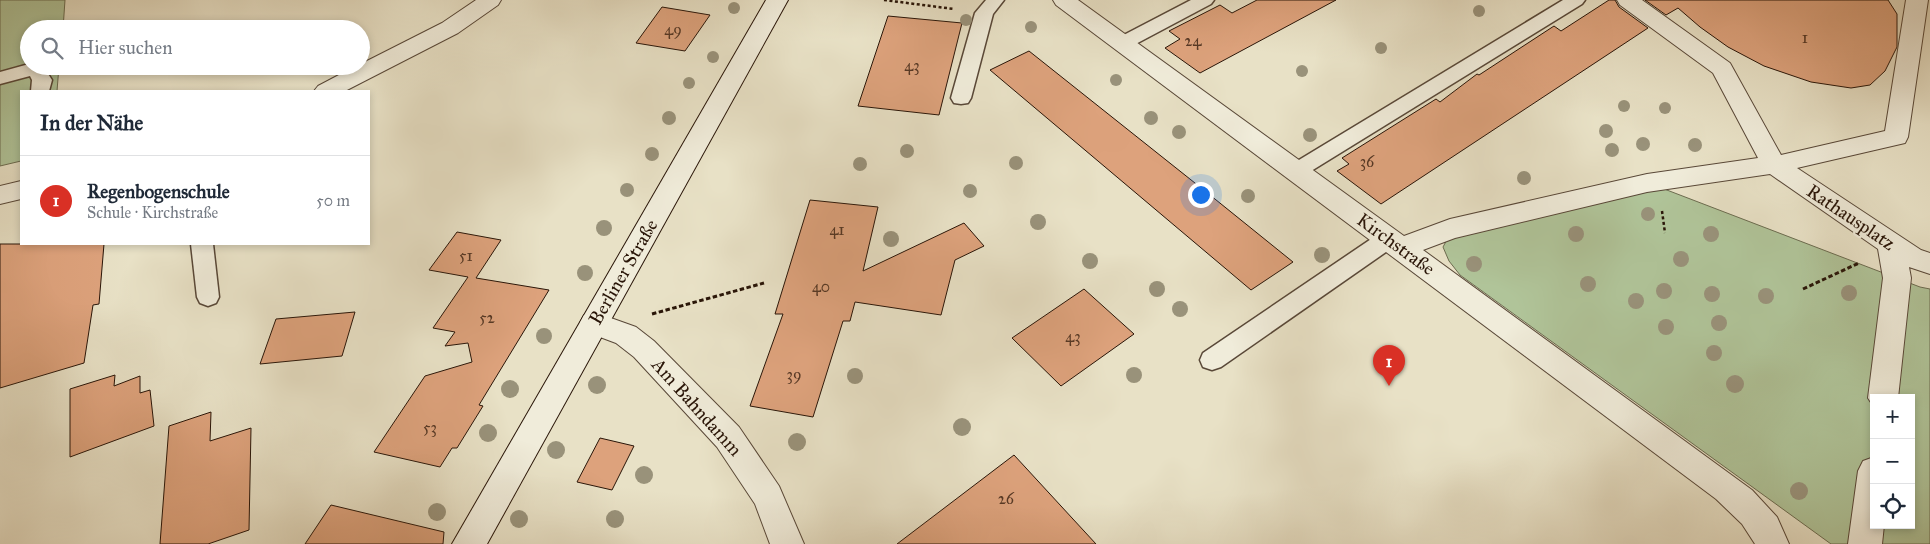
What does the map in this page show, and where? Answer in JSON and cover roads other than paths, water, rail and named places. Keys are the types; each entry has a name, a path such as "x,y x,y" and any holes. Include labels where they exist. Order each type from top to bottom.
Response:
{"street":[{"path":"370,69 450,28 490,0"},
{"name":"Berliner Straße","path":"469,544 777,0"},
{"name":"Kirchstraße","path":"1064,0 1727,489 1751,510 1769,533 1772,544"},
{"name":"Rathausplatz","path":"1628,0 1722,68 1774,165 1911,257 1930,264"},
{"name":"Rathausplatz","path":"1395,244 1450,229 1647,183 1774,165 1896,137 1917,0"},
{"path":"328,90 357,75"},
{"path":"0,195 20,190"},
{"path":"1882,394 1897,278 1891,244"},
{"name":"Am Bahndamm","path":"594,323 626,335 644,349 728,437 768,496 787,544"},
{"path":"1865,544 1872,484"}],"lane":[{"path":"1122,43 1205,0"},
{"path":"1296,171 1576,0"},
{"path":"961,98 990,6"},
{"path":"0,78 20,73"},
{"path":"39,75 42,80 40,90"},
{"path":"1212,360 1395,244"},
{"path":"202,245 208,297"}],"place":[{"name":"Regenbogenschule","path":"1389,386"}]}
